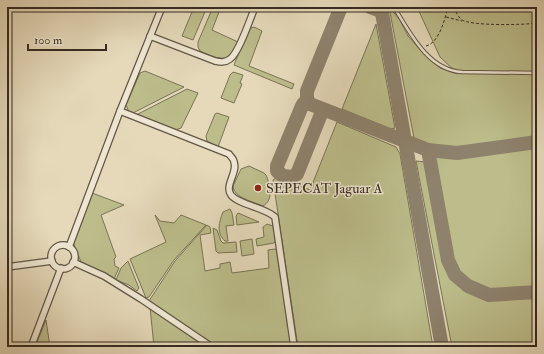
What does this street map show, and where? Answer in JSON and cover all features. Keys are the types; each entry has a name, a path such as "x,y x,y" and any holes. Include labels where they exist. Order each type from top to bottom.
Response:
{"street":[{"path":"69,247 120,111 162,7"},
{"path":"150,36 215,61 223,62 229,60 236,52 255,7"},
{"path":"120,111 229,154 234,161 235,168 229,189 230,193 234,198 270,212 275,217 294,347"},
{"path":"62,245 69,247 75,255 73,262 68,267 61,268 54,265 51,254 55,248 62,245"},
{"path":"7,267 52,261"},
{"path":"73,262 104,276 212,347"},
{"path":"31,347 61,268"}],"lane":[{"path":"394,7 410,34 418,44 444,68 454,72 537,73"}],"path":[{"path":"418,44 425,47 430,45 439,32 446,17 448,7"},
{"path":"454,7 458,16 463,21"},
{"path":"446,17 463,21 490,24 537,23"}],"green space":[{"path":"194,7 207,7 193,40 182,36"},
{"path":"213,7 217,8 215,11 219,12 212,30 238,42 235,49 227,57 218,58 212,56 200,51 198,47 198,42"},
{"path":"389,7 400,20 408,36 424,54 440,68 458,74 440,57 417,7 537,7 537,347 452,347 416,161 426,162 427,143 414,138"},
{"path":"376,24 395,128 391,129 342,109"},
{"path":"254,27 262,31 249,66 294,84 292,89 234,65 248,30"},
{"path":"145,71 184,87 133,113 129,112 126,105 140,73"},
{"path":"233,72 243,75 240,83 242,84 234,103 221,98 230,75"},
{"path":"187,89 198,93 181,128 175,130 136,115"},
{"path":"217,113 229,117 218,147 207,141 206,136 215,114"},
{"path":"337,122 396,147 400,154 433,347 298,347 273,180 277,177 310,190"},
{"path":"249,166 266,175 270,188 270,196 269,200 263,206 241,197 234,190 233,186 241,169"},
{"path":"92,193 124,205 101,215 116,257 114,259 115,266 119,268 114,279 81,262 73,242"},
{"path":"230,209 234,225 226,226 228,241 225,241 220,234 219,227 223,212"},
{"path":"238,213 259,222 237,225 236,216"},
{"path":"155,215 160,221 174,223 181,215 206,225 174,260 149,297 146,298 130,259 166,242"},
{"path":"267,224 273,226 276,241 274,243 257,246 256,239 264,237 263,227"},
{"path":"207,225 210,227 211,233 200,235 205,271 220,268 220,264 230,262 232,273 269,268 268,250 277,250 292,347 217,347 149,301 175,261"},
{"path":"213,228 217,230 223,243 236,242 237,252 218,253 216,251"},
{"path":"252,239 254,254 242,256 240,241"},
{"path":"128,261 139,288 137,291 129,285 116,280 121,268"},
{"path":"150,307 208,347 154,347"},
{"path":"46,320 50,347 35,347"}],"taxiway":[{"path":"341,7 307,91 307,99 310,104 428,150 457,153 537,142"},
{"path":"370,7 382,13 442,347"},
{"path":"310,104 304,103 302,106 277,166 277,171 283,176 292,177 297,174 321,114 325,111"},
{"path":"428,150 448,260 455,275 468,286 489,295 537,292"}],"place":[{"name":"SEPECAT Jaguar A","path":"258,188"}]}
